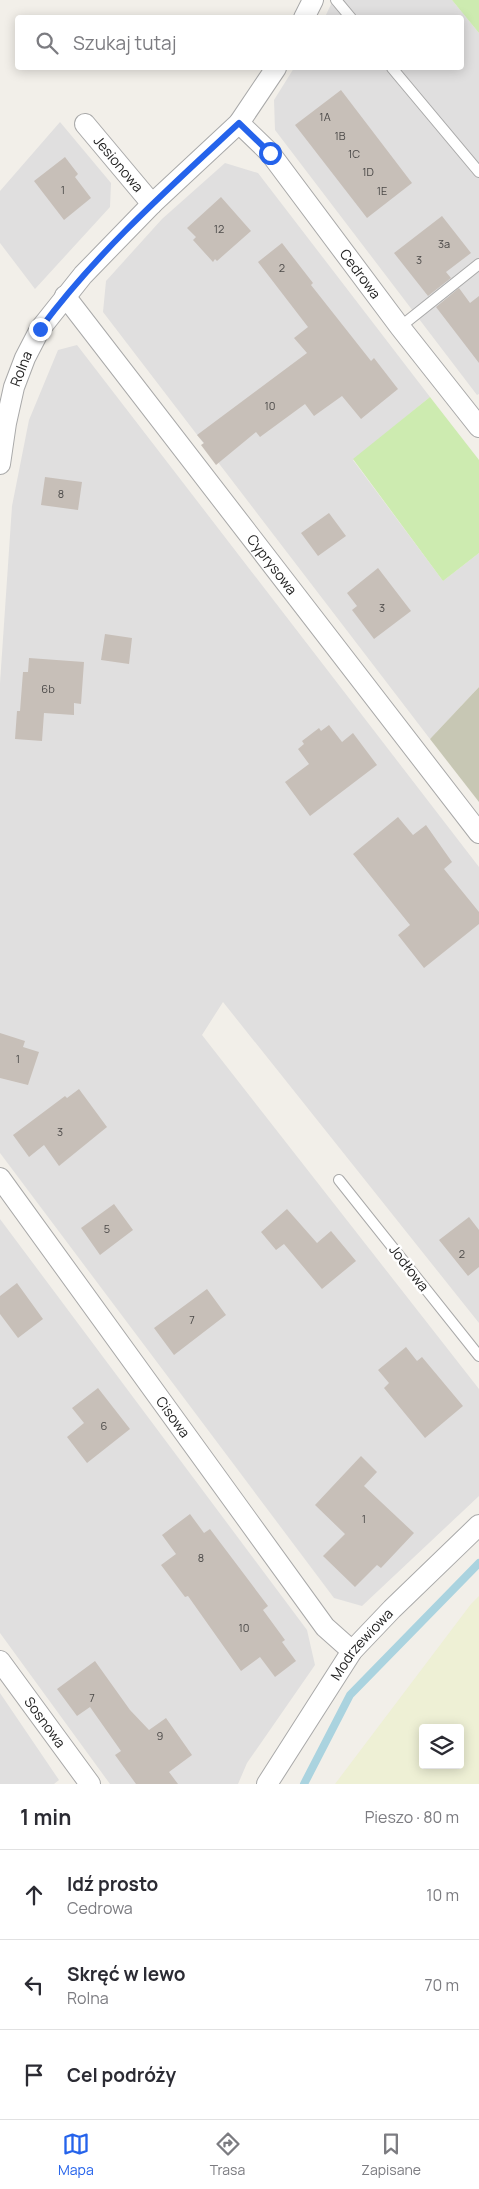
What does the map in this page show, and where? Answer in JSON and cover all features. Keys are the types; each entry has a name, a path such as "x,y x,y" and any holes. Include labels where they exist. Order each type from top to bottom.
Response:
{"street":[{"path":"306,15 313,0"},
{"name":"Rolna","path":"0,464 12,396 25,358 40,329 64,296 152,204 239,123 275,70"},
{"name":"Cedrowa","path":"239,123 270,153 400,327 479,427"},
{"name":"Jesionowa","path":"85,124 152,204"},
{"name":"Cyprysowa","path":"64,296 479,833"},
{"name":"Cisowa","path":"0,1178 325,1627 352,1651"},
{"name":"Modrzewiowa","path":"267,1784 352,1651 392,1609 479,1525"},
{"name":"Sosnowa","path":"0,1661 90,1784"}],"lane":[{"path":"336,0 348,15"},
{"path":"394,70 479,172"},
{"path":"400,327 479,264"},
{"name":"Jodłowa","path":"339,1180 479,1356"}],"shaded area":[{"path":"333,0 452,0 479,33 479,394 477,395 275,130 274,100 293,70 464,70 464,15 326,15"},
{"path":"60,122 111,183 110,207 35,289 0,243 0,191"},
{"path":"225,163 258,173 430,397 353,460 443,581 479,553 479,687 430,739 103,312 106,281 162,219"},
{"path":"77,345 479,867 479,1323 223,1002 202,1035 479,1389 479,1496 362,1606 334,1598 0,1153 0,683 12,506 29,420 58,350"},
{"path":"479,687 479,802 430,739"},
{"path":"0,1219 307,1630 315,1665 247,1763 238,1784 110,1784 0,1633"},
{"path":"479,1596 479,1784 335,1784 471,1604"},
{"path":"0,1693 59,1780 54,1784 0,1784"}],"green space":[{"path":"452,0 479,0 479,33"},
{"path":"430,397 479,460 479,553 443,581 353,459"}],"building":[{"path":"341,90 412,183 367,218 295,125"},
{"path":"65,157 78,174 75,177 91,198 64,220 34,181"},
{"path":"221,197 251,231 217,261 215,259 213,262 193,240 196,237 187,228"},
{"path":"442,216 471,253 446,272 451,278 428,296 394,253"},
{"path":"282,243 313,283 311,285 371,361 374,358 398,389 361,419 342,396 314,416 305,404 260,437 256,432 216,465 201,445 204,443 197,435 307,353 294,338 308,327 258,262"},
{"path":"459,288 470,303 479,296 479,363 436,307"},
{"path":"45,477 82,482 78,510 41,505"},
{"path":"329,513 346,536 318,556 301,533"},
{"path":"378,568 411,611 374,639 352,610 357,606 347,593"},
{"path":"105,634 132,638 129,664 101,660"},
{"path":"29,658 84,662 81,704 74,703 74,715 44,713 42,741 15,739 17,711 20,711 23,672 28,672"},
{"path":"329,725 342,742 353,733 377,765 310,816 285,782 309,764 298,749 304,744 302,741 319,728 321,731"},
{"path":"398,817 413,835 426,825 452,862 444,869 479,912 479,924 424,968 398,935 410,925 353,854"},
{"path":"0,1033 25,1041 23,1047 39,1052 28,1085 0,1078"},
{"path":"79,1089 107,1127 59,1166 44,1145 29,1157 13,1135 65,1096 67,1098"},
{"path":"114,1204 133,1230 100,1255 81,1228"},
{"path":"287,1209 317,1243 331,1231 356,1261 322,1289 284,1244 276,1250 261,1232"},
{"path":"469,1217 479,1230 479,1267 468,1276 439,1240"},
{"path":"17,1283 43,1319 18,1338 0,1314 0,1296"},
{"path":"207,1289 226,1315 174,1355 154,1328"},
{"path":"406,1347 417,1361 422,1357 463,1406 425,1438 384,1388 389,1383 378,1370"},
{"path":"98,1388 130,1429 87,1463 67,1437 84,1423 72,1408"},
{"path":"361,1456 377,1472 364,1486 414,1533 381,1568 377,1565 355,1587 323,1556 345,1534 315,1505"},
{"path":"190,1514 204,1533 210,1529 268,1606 263,1610 285,1640 282,1642 296,1661 275,1677 260,1657 241,1671 188,1596 185,1597 161,1565 176,1554 162,1535"},
{"path":"95,1661 130,1710 149,1730 166,1718 192,1755 169,1772 178,1784 136,1784 115,1755 121,1751 90,1707 77,1716 57,1689"}],"waterway":[{"path":"304,1784 350,1695 479,1563"}],"route":[{"path":"40,329 64,296 83,275 152,204 239,123 270,153"}]}
